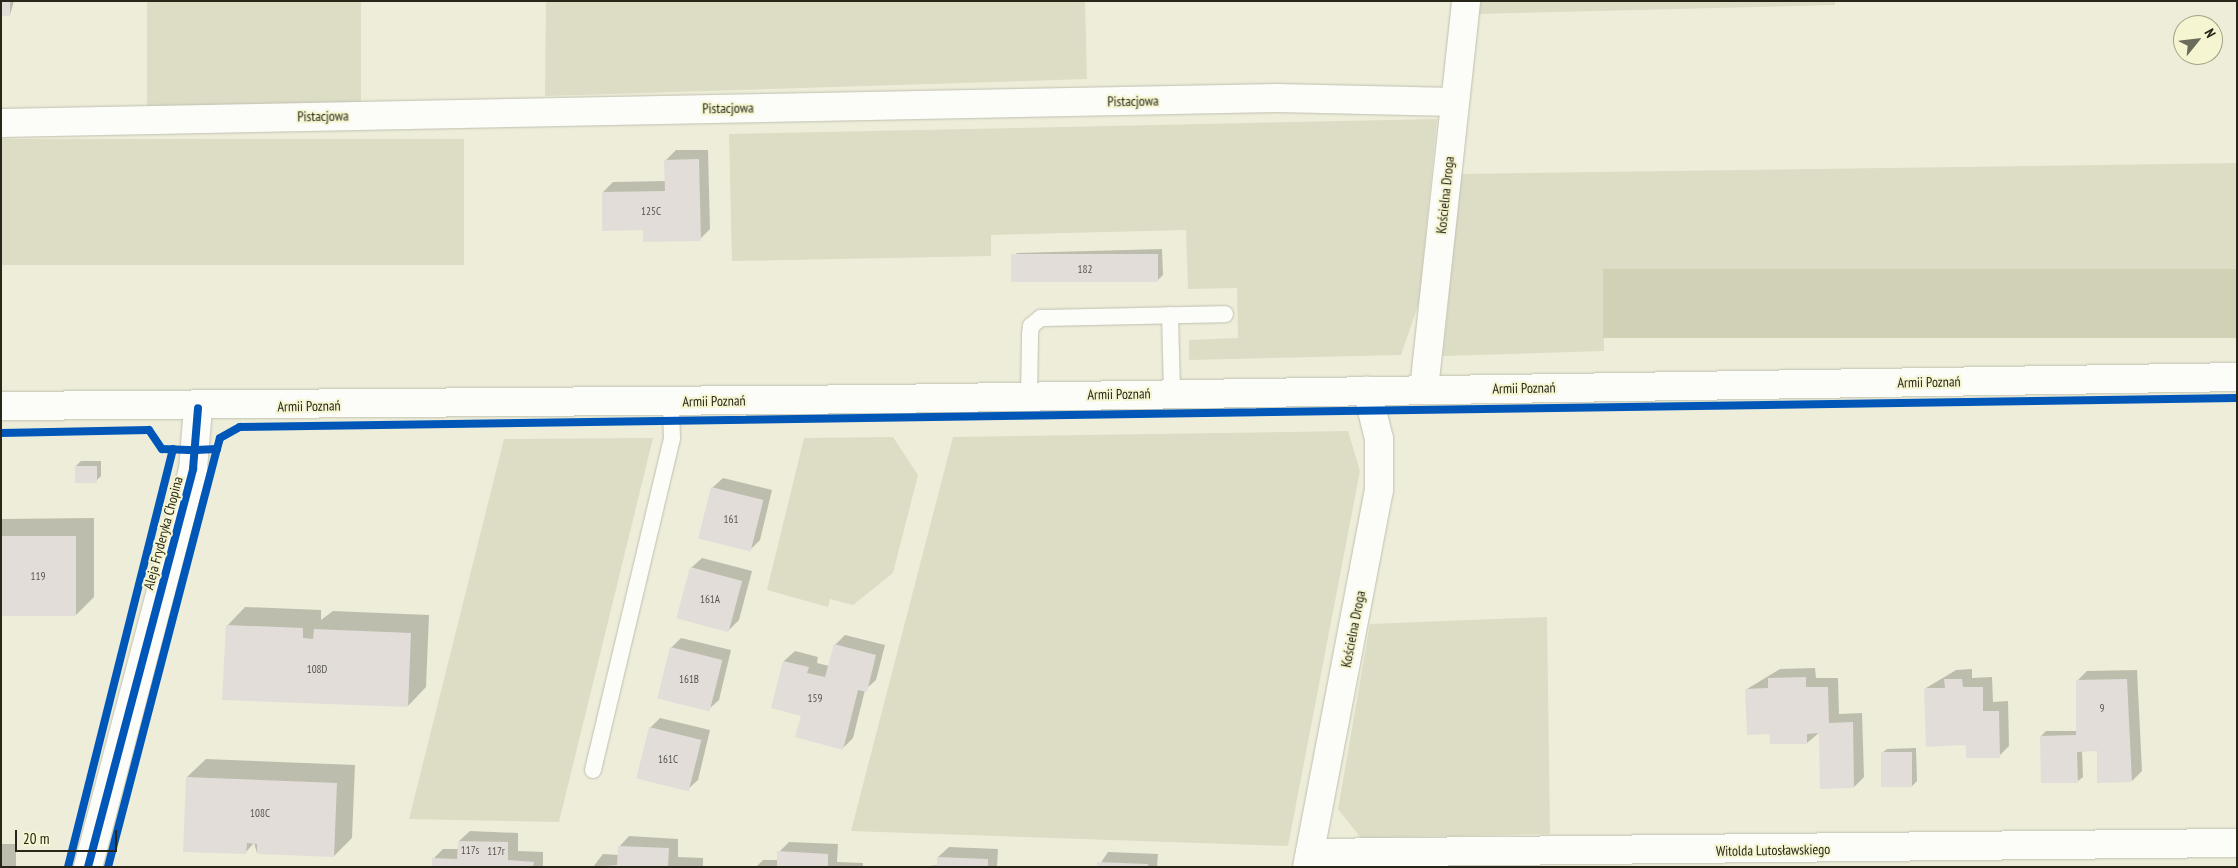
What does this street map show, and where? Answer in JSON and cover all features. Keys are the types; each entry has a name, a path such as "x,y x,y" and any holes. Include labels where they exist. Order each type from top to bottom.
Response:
{"street":[{"name":"Kościelna Droga","path":"1424,389 1466,1"},
{"name":"Pistacjowa","path":"1,122 1268,98 1455,102"},
{"name":"Armii Poznań","path":"1,406 198,408 2237,377"},
{"name":"Kościelna Droga","path":"1309,860 1379,490 1379,439 1367,390"},
{"name":"Aleja Fryderyka Chopina","path":"88,867 193,469 198,408"},
{"name":"Witolda Lutosławskiego","path":"1309,860 2237,843"}],"lane":[{"path":"1029,395 1031,326 1041,318 1225,314"},
{"path":"1170,315 1172,393"},
{"path":"592,770 672,438 671,401"}],"green space":[{"path":"147,1 361,1 361,108 147,108"},
{"path":"546,1 1085,1 1087,79 545,96"},
{"path":"1477,1 1835,1 1835,5 1476,14"},
{"path":"1437,119 1419,303 1401,355 1189,360 1189,340 1238,338 1237,288 1188,289 1186,230 991,235 991,256 732,261 729,134"},
{"path":"1,139 464,139 464,265 1,265"},
{"path":"2237,163 2237,269 1603,276 1604,351 1443,356 1461,174"},
{"path":"1603,269 2237,269 2237,338 1603,338"},
{"path":"1348,431 1360,471 1288,846 851,831 953,437"},
{"path":"893,437 918,475 893,573 853,605 830,599 828,607 767,590 804,438"},
{"path":"653,438 559,822 409,819 504,439"},
{"path":"1547,617 1550,834 1361,838 1338,809 1370,624"}],"building":[{"path":"1,1 10,1 10,16 1,16"},
{"path":"699,159 701,241 643,242 643,230 602,231 602,192 665,191 664,160"},
{"path":"1011,254 1158,254 1158,282 1011,282"},
{"path":"75,466 97,466 97,483 75,483"},
{"path":"711,487 763,500 751,551 698,538"},
{"path":"1,536 76,536 76,616 1,616"},
{"path":"690,567 742,581 728,632 676,618"},
{"path":"226,625 303,628 303,638 313,639 314,629 411,633 408,707 222,700"},
{"path":"834,644 876,655 867,692 858,690 843,750 795,737 801,716 771,708 783,661 809,667 807,673 825,677"},
{"path":"670,647 722,660 710,711 657,698"},
{"path":"1806,677 1806,687 1828,687 1829,723 1853,722 1854,788 1820,789 1819,733 1807,734 1807,744 1770,744 1769,734 1747,735 1745,689 1768,688 1768,678"},
{"path":"1944,679 1962,679 1963,687 1983,687 1983,711 1999,711 2000,758 1966,758 1966,745 1926,747 1924,688 1945,688"},
{"path":"2127,679 2132,782 2097,783 2097,751 2077,752 2078,783 2041,783 2040,736 2076,735 2076,680"},
{"path":"649,727 701,740 689,791 636,778"},
{"path":"1881,752 1912,752 1912,787 1881,787"},
{"path":"186,777 337,783 334,857 257,854 257,844 247,843 246,854 183,852"},
{"path":"458,841 508,842 508,860 534,862 533,867 432,867 432,858 457,859"},
{"path":"618,846 669,848 668,867 592,867 617,865"},
{"path":"777,851 828,854 828,867 777,867"},
{"path":"937,857 988,859 988,867 937,867"},
{"path":"1097,862 1148,864 1148,867 1097,867"}],"cycle path":[{"path":"1,433 149,430 162,449 196,450 217,449 220,438 240,427 2237,398"},
{"path":"88,867 193,469 198,408"},
{"path":"68,867 173,449"},
{"path":"108,867 217,449"}]}
